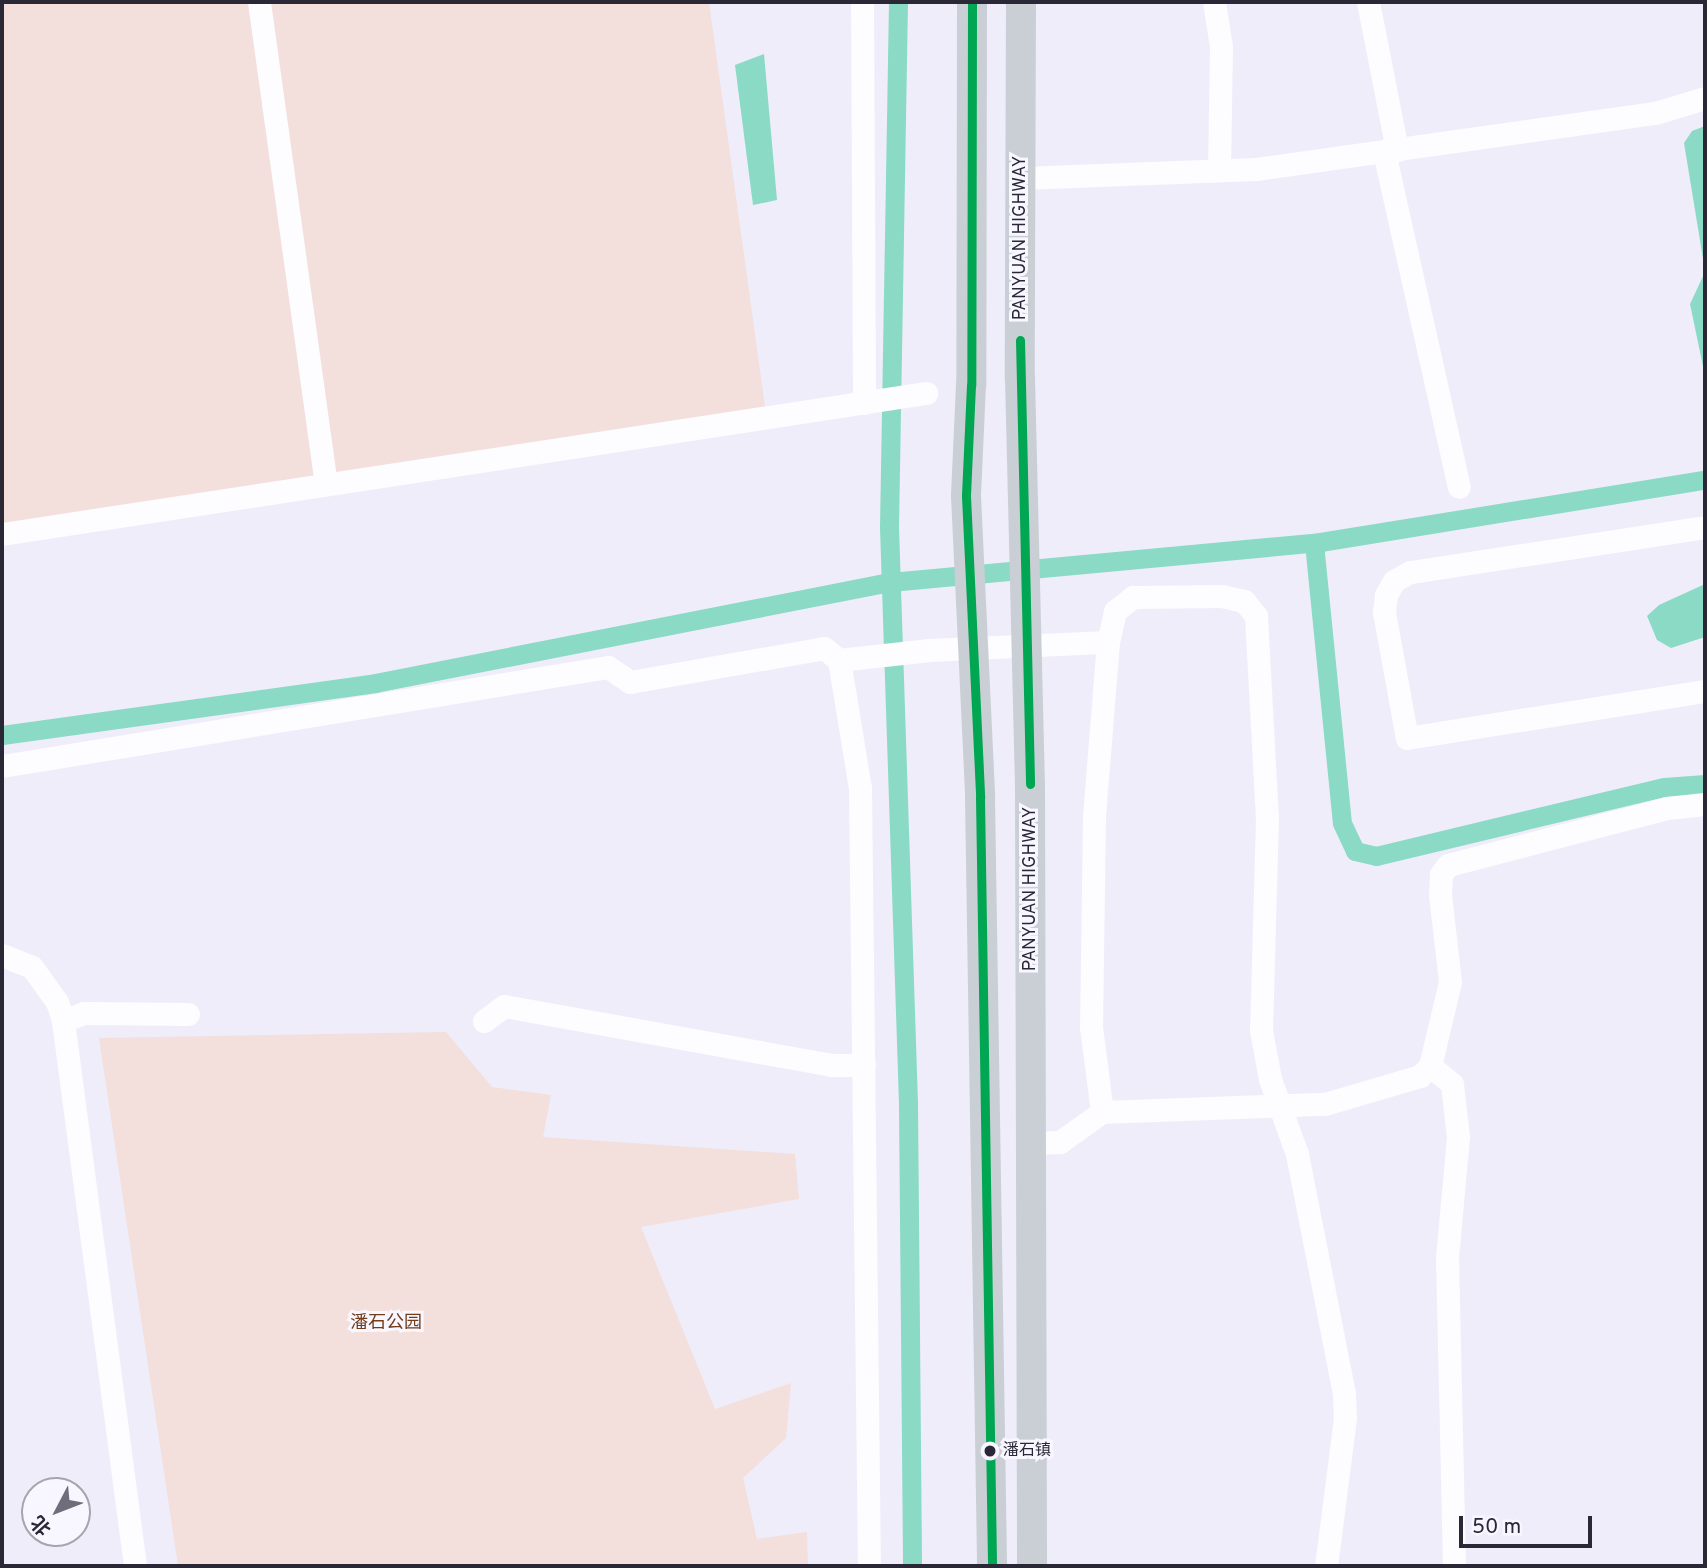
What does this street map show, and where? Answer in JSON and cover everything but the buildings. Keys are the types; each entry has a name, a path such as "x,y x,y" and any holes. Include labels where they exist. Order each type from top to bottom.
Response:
{"main road":[{"path":"972,2 971,385 966,496 980,798 992,1566"},
{"name":"PANYUAN HIGHWAY","path":"1021,2 1020,378 1030,787 1032,1566"},
{"path":"986,1140 1032,1143"}],"street":[{"path":"259,2 326,483"},
{"path":"862,2 868,402"},
{"path":"1214,2 1221,46 1219,169"},
{"path":"1368,2 1391,151 1459,487"},
{"path":"1021,178 1219,169 1391,151 1654,113 1705,98"},
{"path":"2,534 926,393"},
{"path":"1705,527 1410,572 1394,581 1385,595 1384,612 1408,737 1705,691"},
{"path":"1102,1112 1091,1027 1094,816 1108,642 1115,611 1133,597 1222,596 1244,601 1256,616 1267,817 1261,1030 1279,1107 1297,1154 1344,1393 1345,1418 1326,1566"},
{"path":"2,766 608,667 630,682 824,648 846,659 929,650 1108,642"},
{"path":"846,659 860,788 869,1566"},
{"path":"1032,1143 1060,1142 1102,1112 1325,1104 1392,1087 1420,1076 1430,1066 1450,982 1440,894 1441,874 1448,865 1667,808 1705,804"},
{"path":"2,956 32,967 57,1002 63,1021 135,1566"},
{"path":"484,1021 505,1006 831,1065 864,1065"},
{"path":"63,1021 84,1013 188,1014"},
{"path":"1430,1066 1452,1084 1458,1138 1447,1257 1454,1566"}],"green space":[{"path":"2,2 709,2 766,414 2,530"},
{"name":"潘石公园","path":"446,1032 492,1087 551,1095 543,1137 795,1154 799,1199 641,1227 715,1409 791,1383 786,1438 743,1478 757,1539 807,1532 808,1566 178,1566 99,1038"}],"shaded area":[{"path":"764,54 777,200 753,205 735,65"},
{"path":"1705,126 1705,271 1684,143 1692,131"},
{"path":"1705,272 1705,376 1690,304"},
{"path":"1705,584 1705,637 1671,648 1657,640 1647,616 1659,605"}],"waterway":[{"path":"898,2 889,527 908,1103 912,1566"},
{"path":"2,735 375,683 890,582 1314,543 1705,480"},
{"path":"1314,543 1342,823 1355,851 1376,856 1664,787 1705,784"}],"transit line":[{"path":"972,2 971,385 966,496 980,798 992,1566"},
{"path":"1020,340 1030,784"}],"place":[{"name":"潘石镇","path":"990,1451"}]}
